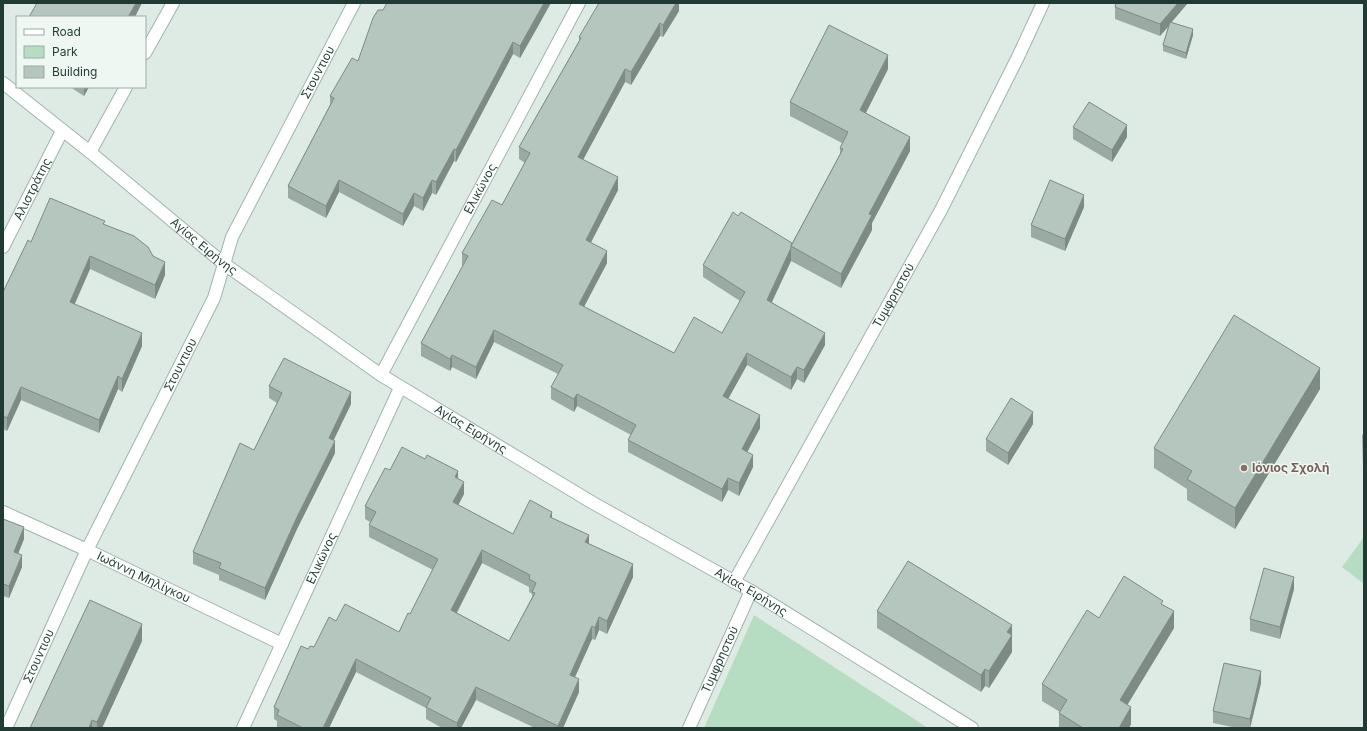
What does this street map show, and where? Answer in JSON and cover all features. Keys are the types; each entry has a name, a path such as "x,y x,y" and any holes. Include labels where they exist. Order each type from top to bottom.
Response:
{"street":[{"path":"146,51 173,3"},
{"name":"Στουντιου","path":"6,728 87,550 214,298 223,263 232,238 354,3"},
{"name":"Ελικώνος","path":"381,375 579,3"},
{"name":"Τυμφρηστού","path":"734,582 941,210 1018,57 1043,3"},
{"name":"Αγίας Ειρήνης","path":"3,83 90,152 223,263 400,388 593,503 751,591 972,728"},
{"path":"90,152 125,88"},
{"name":"Αλιστράτης","path":"3,247 62,131"},
{"name":"Ελικώνος","path":"244,728 400,388"},
{"name":"Ιωάννη Μηλίγκου","path":"3,512 87,550 282,644"},
{"name":"Τυμφρηστού","path":"689,728 751,591"}],"green space":[{"path":"1364,537 1364,584 1342,567"},
{"path":"754,615 928,728 704,728"}],"building":[{"path":"37,3 136,3 129,16 30,16"},
{"path":"387,3 544,3 520,46 513,42 456,150 454,149 436,182 432,180 423,198 414,193 403,214 339,180 326,206 288,186 334,98 330,96 352,58 358,61 373,18 378,10 383,10"},
{"path":"599,3 676,3 663,25 660,23 631,72 625,69 578,157 618,177 586,240 607,251 579,304 674,353 694,317 722,333 745,292 703,265 733,212 738,216 741,212 792,243 767,300 825,333 804,370 797,367 791,377 747,353 723,396 760,415 742,449 753,455 739,483 728,478 722,489 628,440 636,425 577,394 574,399 551,387 563,365 494,330 476,367 452,355 450,359 421,343 468,256 462,253 492,200 502,205 530,153 519,147 581,38 579,37"},
{"path":"1116,3 1178,3 1160,24 1115,7"},
{"path":"1170,22 1193,29 1186,53 1163,45"},
{"path":"829,25 888,55 860,110 910,137 869,214 872,215 841,274 791,246 843,149 840,148 848,132 790,102"},
{"path":"1089,102 1127,125 1112,150 1073,127"},
{"path":"1050,180 1084,195 1065,239 1031,225"},
{"path":"50,198 105,221 103,224 134,236 148,247 153,256 165,262 155,285 90,256 70,302 142,333 122,379 118,376 99,420 21,387 7,418 3,416 3,292 28,240 31,242"},
{"path":"1234,315 1320,368 1235,508 1187,479 1192,471 1154,448"},
{"path":"284,358 351,392 329,438 335,441 297,517 265,588 219,568 221,563 193,552 240,443 254,450 282,393 269,386"},
{"path":"1011,398 1033,412 1008,453 986,439"},
{"path":"402,447 425,459 427,455 458,471 455,477 464,482 453,502 513,534 530,500 552,512 550,517 589,535 585,542 633,564 607,621 599,617 595,628 592,626 570,675 579,679 558,726 476,687 457,723 426,707 431,698 356,659 323,728 303,728 277,715 279,710 274,707 301,646 308,649 310,646 314,647 329,617 336,621 345,604 399,632 408,613 410,614 438,559 369,525 376,512 365,506 385,468 390,470","holes":["482,550 530,575 529,579 536,583 532,592 535,593 509,641 451,610"]},
{"path":"3,519 24,527 14,552 22,555 9,586 3,584"},
{"path":"908,561 1012,625 1007,632 1012,635 989,671 985,669 981,675 877,611"},
{"path":"1264,568 1294,577 1280,627 1250,619"},
{"path":"1124,576 1163,601 1161,604 1174,611 1120,700 1131,707 1119,728 1083,728 1059,713 1067,700 1042,684 1087,610 1099,618"},
{"path":"90,600 142,624 97,722 92,720 89,728 30,728"},
{"path":"1224,663 1261,671 1250,719 1213,711"}],"place":[{"name":"Ιόνιος Σχολή","path":"1244,468"}]}
